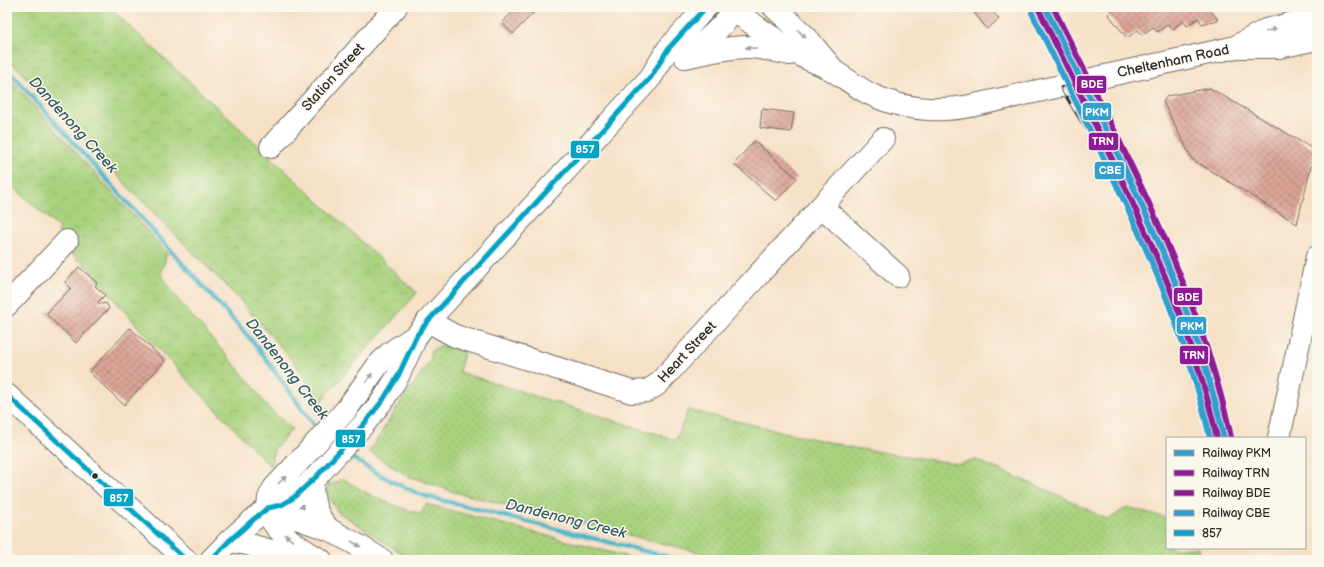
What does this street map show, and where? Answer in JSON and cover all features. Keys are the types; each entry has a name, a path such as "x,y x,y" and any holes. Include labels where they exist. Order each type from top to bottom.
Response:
{"main road":[{"name":"Station Street","path":"271,147 396,7"},
{"path":"321,560 295,544 280,531 270,517 268,508 269,498 274,488 346,410 390,353 422,328 651,77 668,49 706,7"},
{"name":"Cheltenham Road","path":"774,7 810,41 835,71"},
{"path":"651,77 685,57 713,34 732,8"},
{"name":"Cheltenham Road","path":"732,8 776,40 803,57 835,71 868,93 890,102 916,108 941,110 963,108 1006,99 1236,47 1279,46 1317,39"},
{"name":"Cheltenham Road","path":"1236,47 1266,30 1317,17"},
{"path":"1279,46 1317,52"},
{"path":"685,57 744,47 766,49 803,57"},
{"name":"Heart Street","path":"422,328 450,335 632,392 647,391 658,384 883,139"},
{"path":"822,207 898,276"},
{"path":"7,305 67,241"},
{"path":"1279,437 1317,257"},
{"path":"210,560 268,508 281,505 290,500 314,478 364,424 383,400 398,376 422,328"},
{"path":"7,395 186,560"},
{"path":"314,478 312,494 315,510 330,530"},
{"path":"268,508 330,530 382,560"},
{"path":"229,542 247,544 303,560"}],"green space":[{"path":"7,7 109,7 417,293 320,402 302,372 236,296 134,193 7,57"},
{"path":"7,76 167,253 161,274 179,301 253,386 267,407 292,429 274,450 270,466 145,335 80,259 78,261 67,247 70,243 57,231 59,228 7,181"},
{"path":"440,346 451,346 465,349 459,372 676,440 688,410 854,448 959,464 976,460 1061,496 1108,520 1127,507 1166,518 1166,549 1199,549 1199,560 730,560 454,492 408,476 369,452 396,409 431,359 430,351"},
{"path":"344,479 362,491 381,500 421,514 426,504 640,560 412,560 338,512 325,491 329,485"}],"building":[{"path":"517,7 539,7 513,34 502,23"},
{"path":"970,7 989,7 999,19 987,29"},
{"path":"1115,7 1208,7 1218,20 1202,24 1198,18 1187,26 1183,21 1172,30 1168,24 1157,32 1153,27 1142,35 1138,30 1127,38 1108,14"},
{"path":"1210,88 1315,150 1297,224 1192,159 1163,102 1167,96"},
{"path":"762,109 794,113 791,132 760,128"},
{"path":"754,141 797,178 776,201 734,164"},
{"path":"79,267 97,283 95,286 105,295 98,302 100,304 106,303 109,308 76,343 46,314 71,288 65,282"},
{"path":"130,328 165,361 124,405 89,372"}],"waterway":[{"name":"Dandenong Creek","path":"7,69 255,344 318,431"},
{"name":"Dandenong Creek","path":"345,453 384,477 425,496 680,560"}],"railway":[{"path":"1062,88 1127,195"},
{"path":"1080,97 1133,188"}],"rail line":[{"name":"PKM","path":"1045,7 1123,164 1171,271 1192,326 1210,382 1224,437"},
{"name":"BDE","path":"1053,7 1131,164 1178,270 1199,325 1217,380 1231,437"},
{"name":"TRN","path":"1039,10 1111,157 1158,260 1172,294 1197,365 1217,437"},
{"name":"CBE","path":"1032,13 1109,169 1154,267 1180,334 1210,437"}],"transit line":[{"name":"857","path":"211,560 229,541 268,508 281,505 293,498 317,476 364,424 383,400 398,376 417,335 428,321 651,77 668,49 706,7"},
{"name":"857","path":"7,395 186,560"}]}
